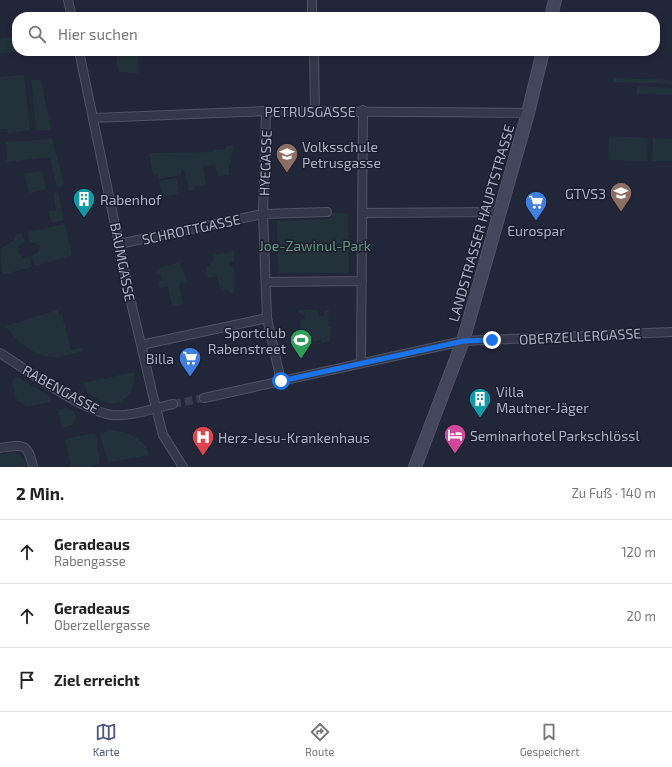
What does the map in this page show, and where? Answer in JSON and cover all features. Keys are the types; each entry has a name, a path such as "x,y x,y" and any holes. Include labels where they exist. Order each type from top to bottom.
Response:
{"main road":[{"path":"552,12 555,0"},
{"name":"LANDSTRASSER HAUPTSTRASSE","path":"415,467 464,341 528,112 542,56"}],"street":[{"path":"68,0 71,12"},
{"path":"312,0 312,12"},
{"name":"BAUMGASSE","path":"80,56 119,244 156,408 163,435 183,467"},
{"path":"314,56 315,111"},
{"path":"361,363 363,110"},
{"name":"PETRUSGASSE","path":"93,118 266,111 363,110 528,112"},
{"name":"HYEGASSE","path":"266,111 263,214 266,282"},
{"name":"SCHROTTGASSE","path":"119,244 263,214 327,212"},
{"path":"362,213 500,212"},
{"path":"281,381 267,318 266,282 362,281"},
{"path":"141,345 267,318"},
{"name":"OBERZELLERGASSE","path":"464,341 672,332"},
{"path":"204,398 464,341"},
{"name":"RABENGASSE","path":"0,353 76,400 105,413 120,415 172,404"},
{"path":"0,448 17,445 24,446 30,452 34,467"}],"green space":[{"path":"12,37 12,52 0,53 0,39"},
{"path":"117,56 138,56 138,73 119,72 116,60 118,58"},
{"path":"24,75 30,130 8,133 7,129 0,129 0,77"},
{"path":"614,78 672,80 672,84 614,82"},
{"path":"31,80 41,80 51,130 36,130"},
{"path":"637,86 672,88 672,95 637,94"},
{"path":"609,136 648,138 647,161 608,160"},
{"path":"653,138 672,139 672,161 652,161"},
{"path":"52,139 64,185 57,187 50,157 7,162 6,142"},
{"path":"227,145 233,146 231,164 229,164 229,175 218,176 215,164 203,166 206,185 195,187 195,190 189,191 184,169 181,170 181,175 159,179 158,174 153,175 149,153 213,152 213,150 224,150"},
{"path":"42,171 46,189 29,193 24,173"},
{"path":"176,178 179,189 176,195 163,197 159,181"},
{"path":"58,192 64,220 52,223 48,211 56,210 53,193"},
{"name":"Joe-Zawinul-Park","path":"330,213 348,214 349,273 278,273 277,221 330,219"},
{"path":"65,224 72,255 35,266 32,256 39,251 40,245 30,242 27,232"},
{"path":"22,233 25,242 19,245 18,253 23,258 29,257 32,267 2,275 0,249 13,241 17,234"},
{"path":"234,251 234,261 229,263 229,266 234,269 234,293 231,293 228,290 223,290 223,287 220,288 217,276 208,277 206,267 210,266 210,263 213,262 214,255"},
{"path":"181,262 180,265 187,282 179,284 183,304 172,306 168,286 160,288 159,282 163,279 160,274 157,275 156,271 161,267"},
{"path":"57,310 60,316 62,315 71,350 82,348 83,351 58,357 40,354 27,348 15,338 6,326"},
{"path":"298,310 317,310 319,316 323,316 325,311 329,310 328,326 331,327 330,341 322,343 321,340 307,343 308,341 306,339 304,341 300,322 305,318 304,315 299,313"},
{"path":"134,372 132,389 126,398 116,403 101,400 87,392 84,383"},
{"path":"18,377 51,397 50,402 26,407 23,403 17,401 12,381"},
{"path":"66,408 74,411 76,418 73,425 62,428 58,410"},
{"path":"109,430 128,434 139,439 147,449 149,455 108,462 100,434"},
{"path":"94,433 96,435 100,463 90,467 71,467 65,439"},
{"path":"14,452 25,458 27,467 0,467 0,455"}],"tunnel":[{"path":"173,404 204,398"}],"place":[{"name":"Volksschule Petrusgasse","path":"287,174"},
{"name":"GTVS3","path":"621,212"},
{"name":"Rabenhof","path":"84,218"},
{"name":"Eurospar","path":"536,222"},
{"name":"Sportclub Rabenstreet","path":"301,360"},
{"name":"Billa","path":"190,378"},
{"name":"Villa Mautner-Jäger","path":"480,418"},
{"name":"Seminarhotel Parkschlössl","path":"455,454"},
{"name":"Herz-Jesu-Krankenhaus","path":"203,456"}],"route":[{"path":"281,381 464,341 492,340"}]}
